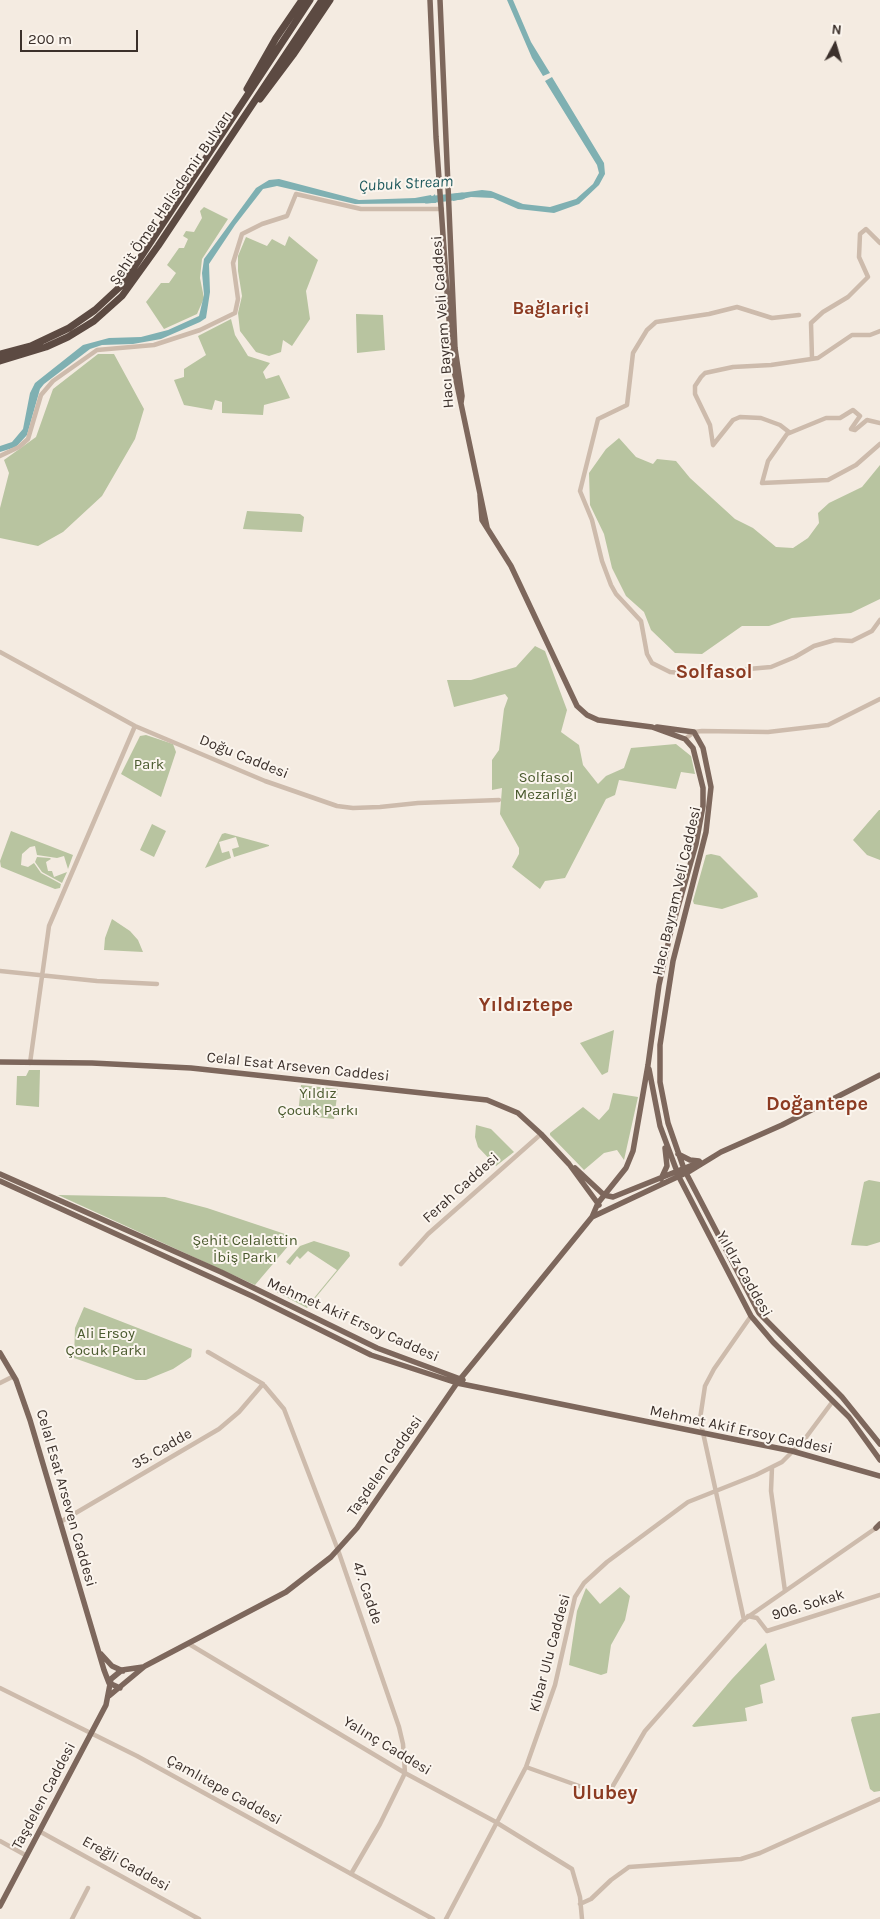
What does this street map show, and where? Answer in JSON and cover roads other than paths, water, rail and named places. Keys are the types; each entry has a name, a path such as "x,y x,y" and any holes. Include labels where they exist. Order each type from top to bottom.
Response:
{"highway":[{"name":"Şehit Ömer Halisdemir Bulvarı","path":"232,117 260,65 302,0"},
{"name":"Şehit Ömer Halisdemir Bulvarı","path":"0,354 31,346 69,328 95,310 122,284 310,0"},
{"name":"Şehit Ömer Halisdemir Bulvarı","path":"0,361 46,347 68,337 94,321 122,296 149,260 322,0"},
{"path":"243,117 270,89 330,0"}],"main road":[{"path":"430,0 444,195"},
{"path":"440,0 444,195"},
{"name":"Hacı Bayram Veli Caddesi","path":"444,195 454,348 462,396 460,405 487,527 516,575 577,706 587,715 598,720 652,727"},
{"path":"652,727 677,728 694,732"},
{"path":"592,1217 598,1203 623,1173 631,1157 648,1065 664,958 696,844 703,806 700,768 693,748 685,739 652,727"},
{"name":"Hacı Bayram Veli Caddesi","path":"658,1057 670,978 710,811 711,787 708,768 701,742 694,732"},
{"name":"Yıldız Caddesi","path":"658,1057 663,1105 678,1154 759,1313 842,1397 880,1444"},
{"name":"Celal Esat Arseven Caddesi","path":"0,1062 92,1063 191,1068 487,1100 518,1113 569,1164"},
{"name":"Yıldız Caddesi","path":"648,1065 660,1126 678,1174 705,1231 751,1316 861,1432 880,1460"},
{"path":"592,1217 706,1160 782,1125 880,1075"},
{"path":"660,1126 667,1166 661,1179"},
{"path":"678,1154 690,1160 706,1160"},
{"path":"569,1164 605,1196 610,1204 606,1209"},
{"path":"569,1164 598,1203 606,1209"},
{"name":"Mehmet Akif Ersoy Caddesi","path":"0,1174 221,1272 377,1348 459,1381"},
{"path":"605,1196 617,1197 678,1174"},
{"name":"Mehmet Akif Ersoy Caddesi","path":"0,1181 252,1296 371,1355 478,1387 703,1435 792,1451 880,1476"},
{"name":"Taşdelen Caddesi","path":"145,1666 286,1592 316,1570 338,1550 380,1495 459,1381 592,1217"},
{"name":"Celal Esat Arseven Caddesi","path":"0,1353 14,1376 30,1420 62,1521 109,1683 109,1696"},
{"path":"100,1652 112,1666 128,1675 128,1681"},
{"path":"120,1688 109,1683 116,1674 122,1670 145,1666"},
{"path":"109,1696 145,1666"},
{"name":"Taşdelen Caddesi","path":"0,1906 109,1696"}],"street":[{"path":"0,456 19,448 28,439 41,395 53,380 97,350 154,345 200,330 235,313 238,299 233,263 242,234 262,224 287,216 296,194 361,209 444,206"},
{"path":"812,358 811,323 823,312 848,297 868,277 859,258 860,234 866,230 880,244"},
{"path":"798,315 772,318 737,307 709,314 656,322 647,330 633,353 627,405 598,419 580,491 592,520 602,562 611,585 616,594 642,621 647,654 652,663 670,672 692,674 771,667 795,658 814,646 835,640 852,641 872,631 880,620"},
{"path":"789,432 780,425 761,418 740,416 728,425 713,446 710,425 695,394 696,386 704,373 818,358 852,335 870,335 880,331"},
{"path":"880,423 867,420 854,430 851,429 860,416 853,410 840,418 826,418 789,432 768,461 762,475 764,484 828,480 856,465 880,444"},
{"name":"Doğu Caddesi","path":"0,652 135,726 265,781 337,806 371,808 418,803 444,804 498,800"},
{"path":"685,739 694,732 768,732 828,725 880,698"},
{"path":"30,1063 49,926 135,726"},
{"path":"0,971 98,981 157,984"},
{"name":"Ferah Caddesi","path":"401,1264 447,1217 541,1134"},
{"path":"746,1618 700,1419 705,1386 714,1369 751,1316"},
{"name":"47. Cadde","path":"208,1352 263,1384 284,1409 338,1550 404,1744 405,1773 380,1824 351,1874"},
{"path":"0,1383 14,1376"},
{"name":"35. Cadde","path":"62,1521 219,1429 239,1412 263,1384"},
{"name":"Kibar Ulu Caddesi","path":"446,1919 526,1767 548,1710 561,1665 575,1597 580,1590 607,1562 688,1502 772,1467 804,1440 833,1401"},
{"path":"772,1467 771,1491 785,1591"},
{"path":"526,1767 607,1796 644,1731 746,1618 878,1526"},
{"name":"906. Sokak","path":"746,1618 757,1618 767,1630 880,1595"},
{"name":"Yalınç Caddesi","path":"190,1644 405,1773 498,1823 572,1869 580,1904"},
{"name":"Çamlıtepe Caddesi","path":"0,1688 92,1732 433,1919"},
{"path":"582,1919 580,1904 591,1899 611,1880 630,1867 741,1858 760,1853 880,1799"},
{"name":"Ereğli Caddesi","path":"40,1831 199,1919"},
{"path":"0,1841 27,1856"},
{"path":"72,1919 88,1888"}],"water":[{"path":"507,0 513,0 531,42 550,73 543,76 532,58"},
{"path":"552,77 604,163 605,174 599,185 579,204 554,213 518,209 493,198 471,197 453,201 453,194 482,190 491,191 523,204 550,207 576,199 593,184 599,173 597,165 545,81"},
{"path":"279,179 359,200 415,198 431,195 432,197 435,194 436,203 355,204 277,186 263,189 235,225 209,264 210,292 206,318 161,339 133,344 102,345 90,349 44,384 40,389 27,435 16,447 0,452 0,446 12,442 23,429 30,393 35,383 83,345 109,338 141,337 168,330 199,316 204,295 202,273 204,259 256,188 269,180"}],"waterway":[{"name":"Çubuk Stream","path":"427,200 462,196"}],"district":[{"name":"Bağlariçi","path":"551,309"},
{"name":"Solfasol","path":"714,672"},
{"name":"Yıldıztepe","path":"526,1005"},
{"name":"Doğantepe","path":"817,1104"},
{"name":"Ulubey","path":"605,1793"}],"park label":[{"name":"Park","path":"149,765"},
{"name":"Solfasol Mezarlığı","path":"546,786"},
{"name":"Yıldız Çocuk Parkı","path":"318,1102"},
{"name":"Şehit Celalettin İbiş Parkı","path":"245,1250"},
{"name":"Ali Ersoy Çocuk Parkı","path":"106,1342"}]}
